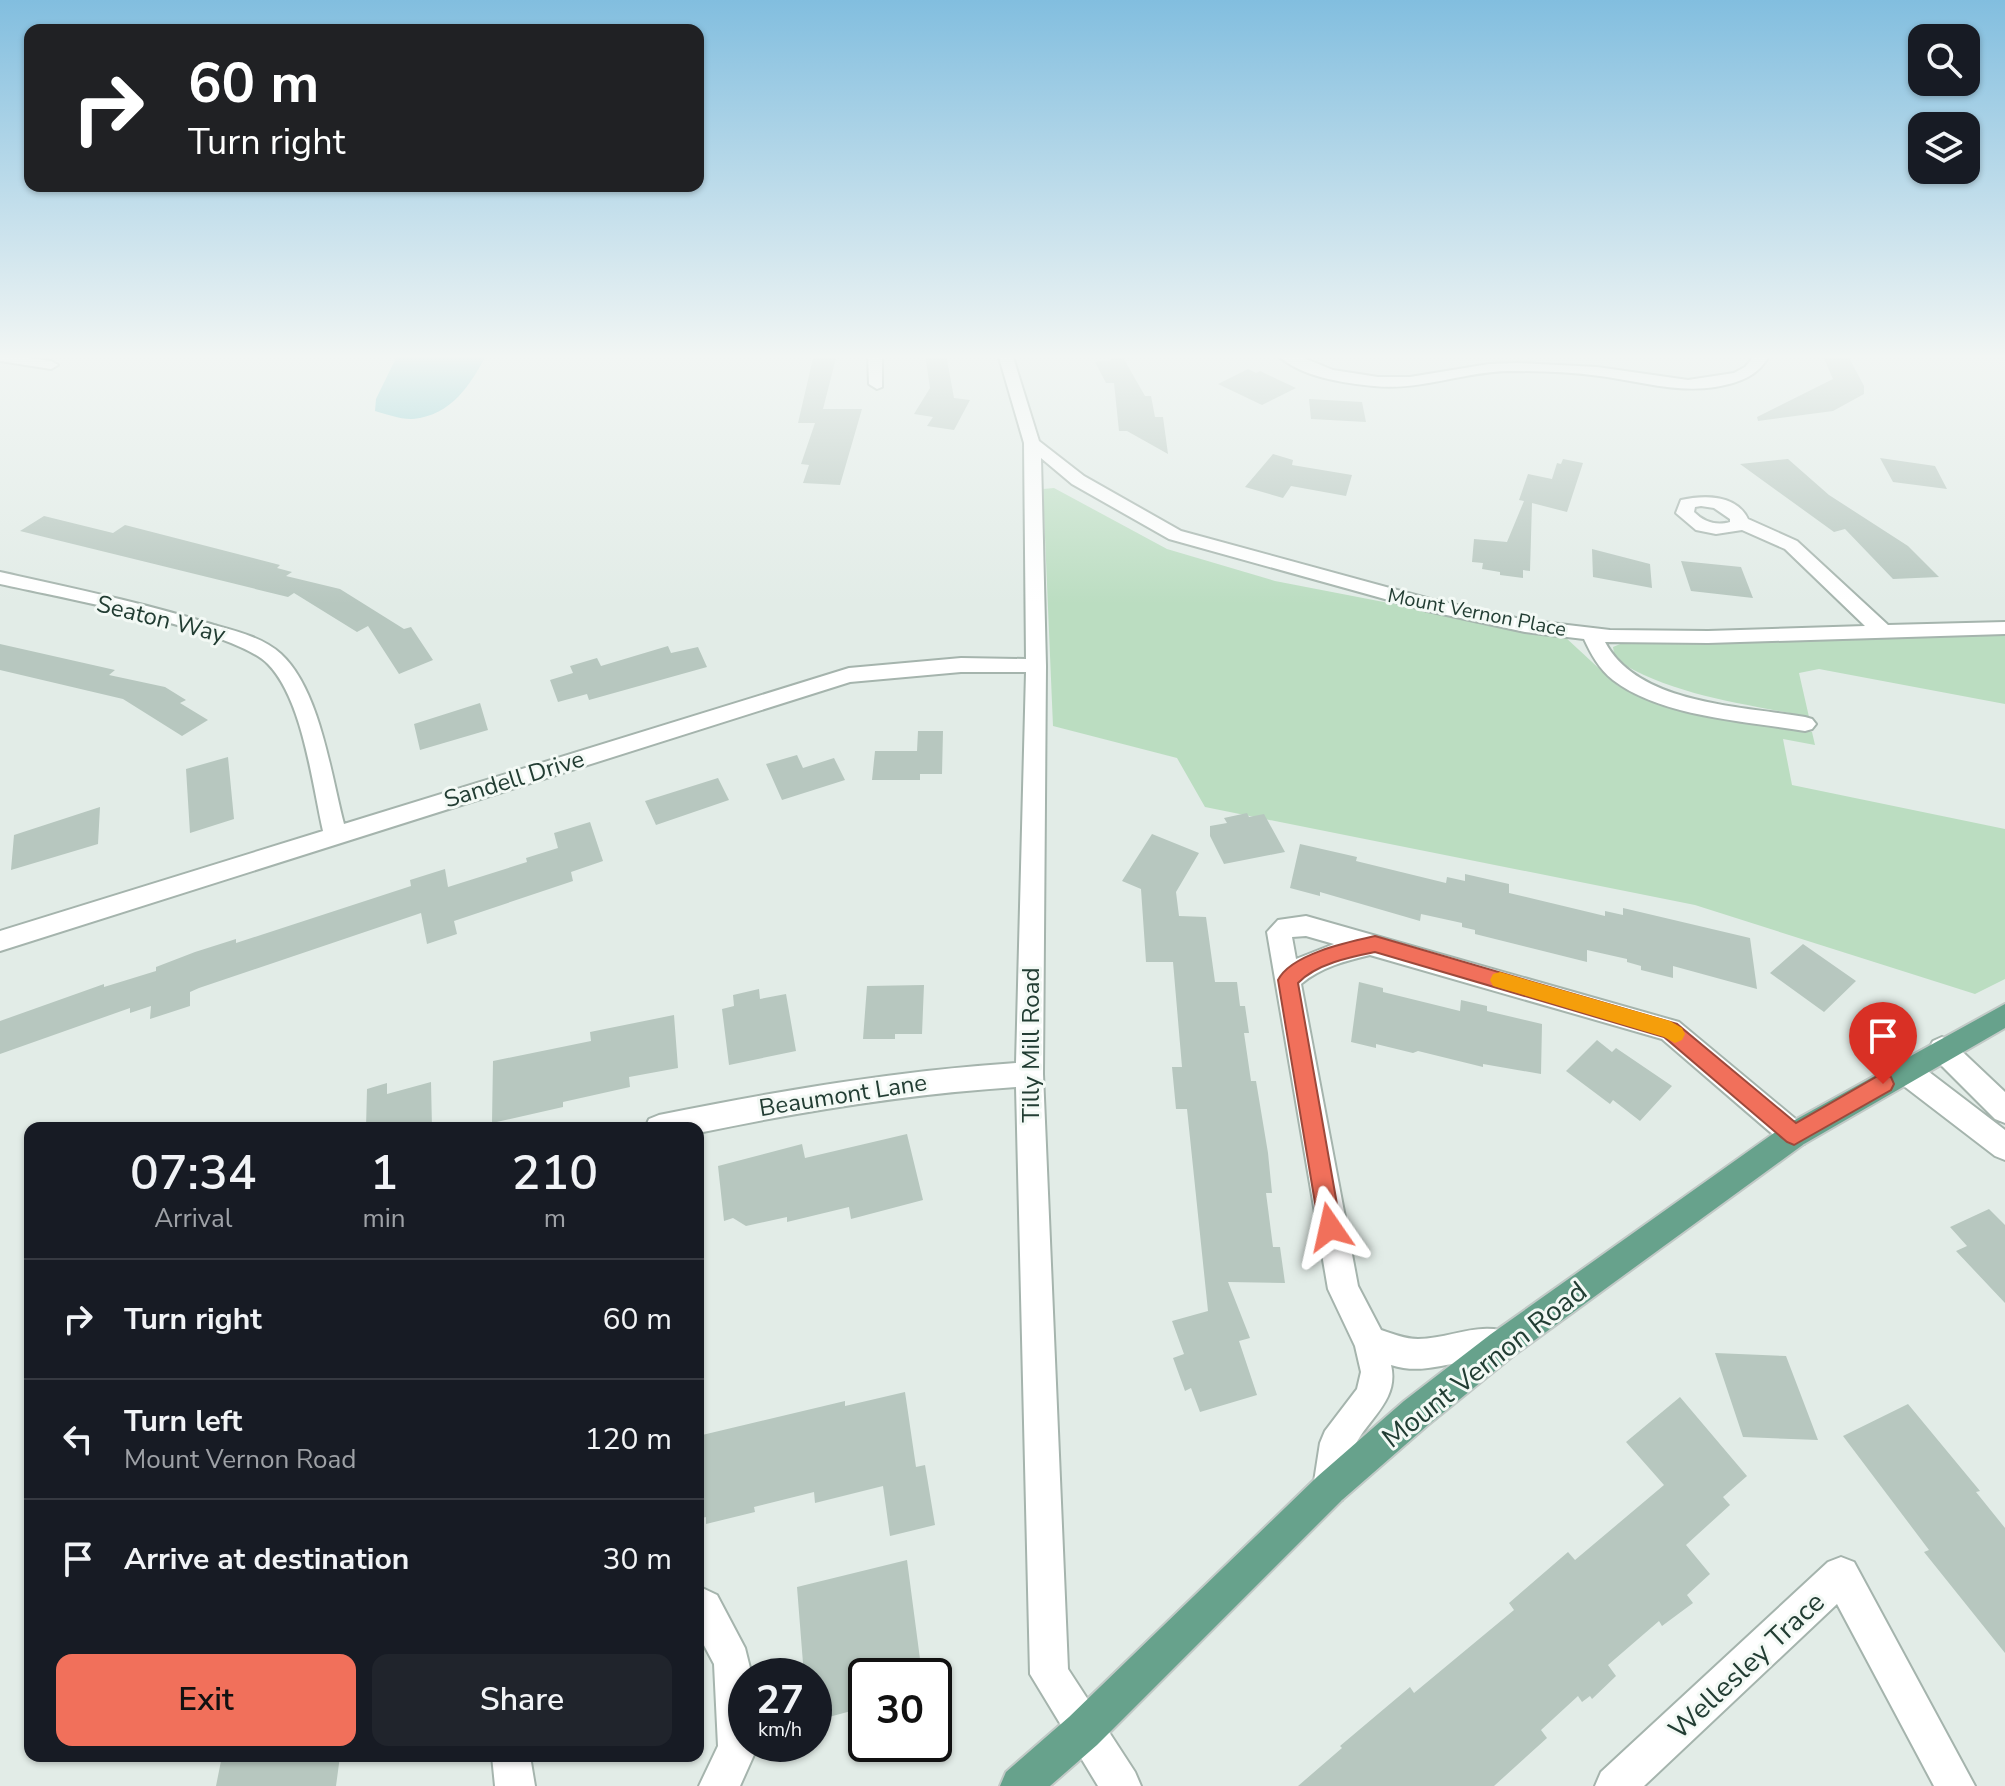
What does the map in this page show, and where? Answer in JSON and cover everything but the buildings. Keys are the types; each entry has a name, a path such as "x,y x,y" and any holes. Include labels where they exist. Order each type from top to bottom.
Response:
{"main road":[{"name":"Mount Vernon Road","path":"1020,1786 1083,1731 1330,1488 1416,1413 1502,1345 1794,1135 2005,1015"}],"street":[{"name":"Tilly Mill Road","path":"1030,437 1036,666 1029,1074 1049,1674 1121,1786"},
{"name":"Mount Vernon Place","path":"1032,443 1078,480 1175,535 1446,610 1525,626 1591,634 1708,637 2005,628"},
{"path":"1740,522 1791,545 1882,631"},
{"name":"Seaton Way","path":"0,578 230,635 273,657 300,700 335,835"},
{"path":"1591,634 1600,654 1623,678 1660,695 1805,724"},
{"name":"Sandell Drive","path":"0,941 849,675 961,665 1036,666"},
{"path":"1330,1488 1337,1443 1372,1396 1377,1372 1370,1342 1343,1289 1279,932 1287,927 1306,926 1366,941 1670,1030 1794,1135"},
{"path":"1288,980 1299,969 1366,941"},
{"path":"1942,1049 2005,1110"},
{"path":"1906,1071 2005,1147"},
{"name":"Beaumont Lane","path":"688,1122 770,1105 922,1081 1029,1074"},
{"path":"1370,1342 1406,1354 1422,1355 1472,1344 1502,1345"},
{"name":"Wellesley Trace","path":"1615,1786 1841,1575 1955,1786"},
{"path":"704,1608 732,1661 738,1748 719,1786"},
{"path":"512,1762 515,1786"}],"green space":[{"path":"1054,488 1167,549 1275,581 1565,637 1618,686 1812,732 1815,745 1783,739 1792,785 2005,829 2005,979 1975,994 1695,905 1205,807 1177,758 1053,726 1043,489"},
{"path":"2005,635 2005,704 1819,669 1799,673 1809,717 1709,697 1660,682 1615,659 1613,647 1625,642"}],"slow traffic":[{"path":"1500,980 1675,1034"}],"route":[{"path":"1330,1227 1288,980 1299,969 1350,949 1375,944 1670,1030 1794,1135 1883,1084"}]}
